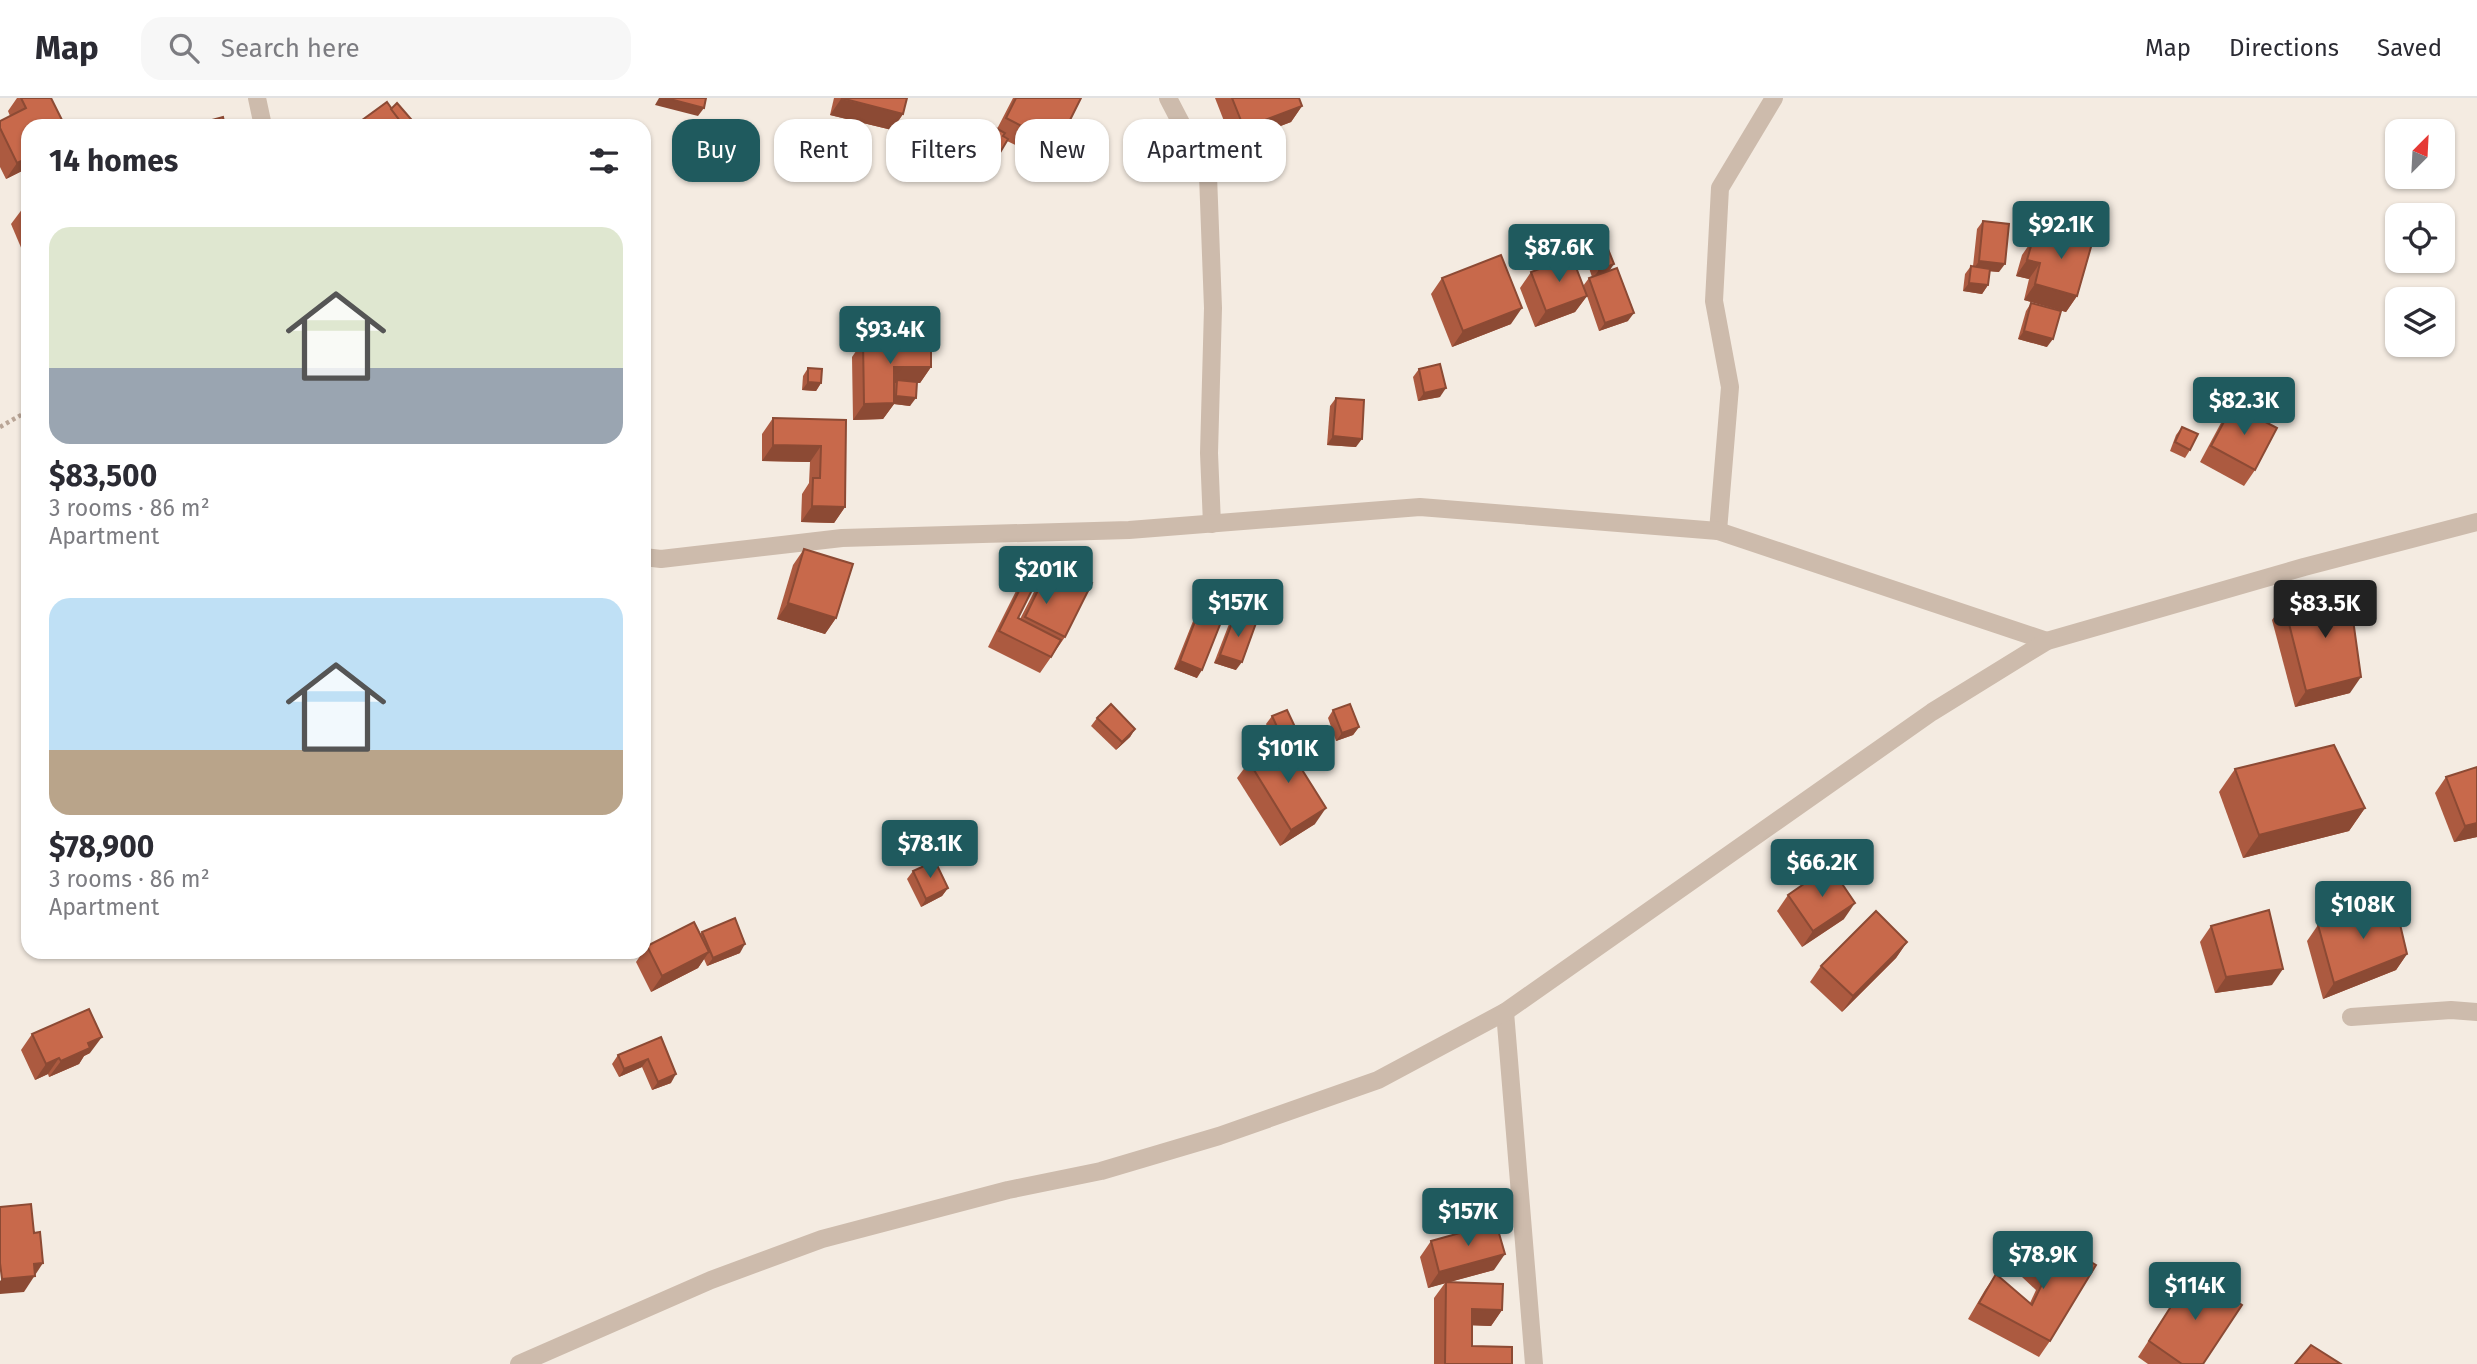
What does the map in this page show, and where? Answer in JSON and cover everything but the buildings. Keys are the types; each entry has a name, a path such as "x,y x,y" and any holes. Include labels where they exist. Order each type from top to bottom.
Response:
{"street":[{"path":"257,98 262,119"},
{"path":"1168,98 1208,175 1213,309 1209,453 1212,524"},
{"path":"1717,531 1730,387 1714,301 1720,188 1774,98"},
{"path":"651,557 661,559 842,538 1129,530 1420,507 1717,531 2047,641"},
{"path":"519,1364 712,1280 822,1238 1008,1190 1101,1171 1219,1136 1366,1084 1505,1012 1932,712 2047,641 2304,567 2477,522"},
{"path":"2351,1017 2451,1010 2477,1012"},
{"path":"1505,1012 1534,1364"}],"path":[{"path":"0,427 21,415"}]}
